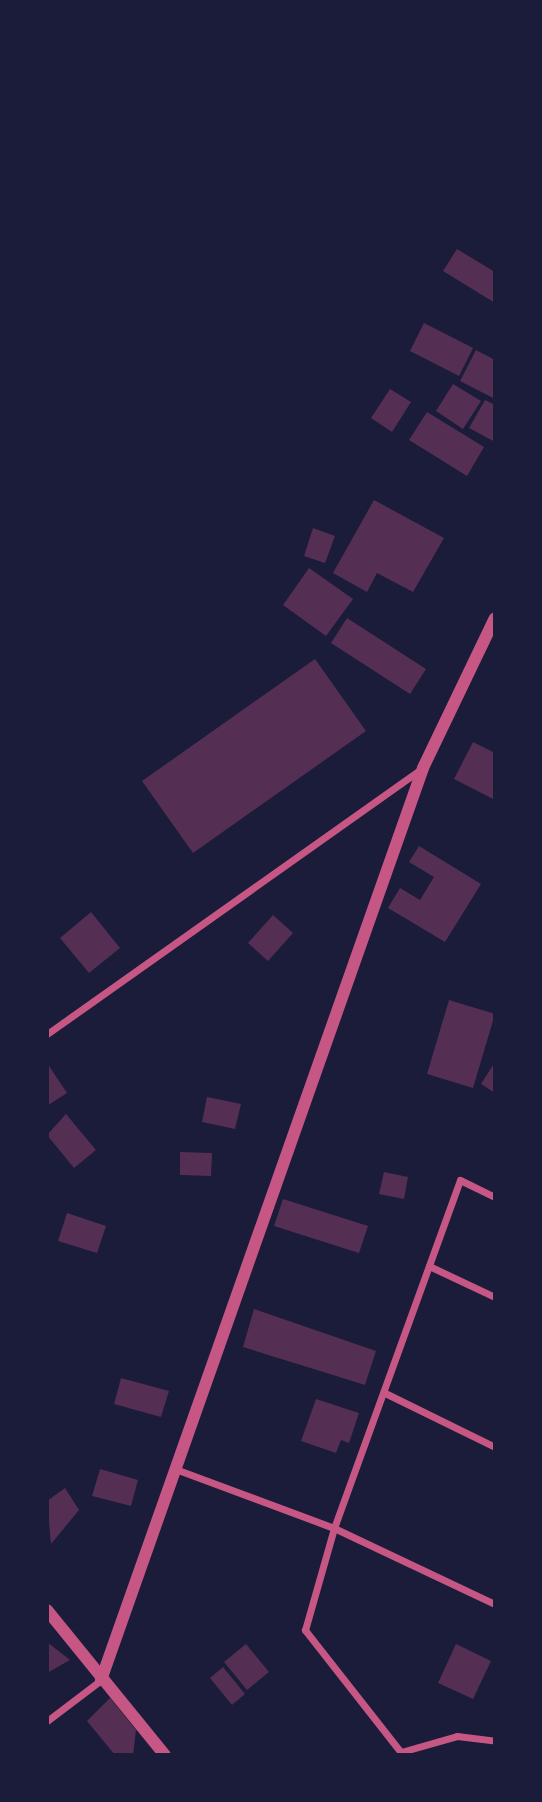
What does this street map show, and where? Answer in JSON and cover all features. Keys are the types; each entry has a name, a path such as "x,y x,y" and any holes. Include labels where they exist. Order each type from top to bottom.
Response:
{"street":[{"path":"47,1721 101,1680 178,1470 423,768 495,618"},
{"path":"47,1034 423,768"},
{"path":"495,1196 460,1180 387,1394 334,1528 305,1630 402,1754 457,1736 495,1741"},
{"path":"429,1266 495,1297"},
{"path":"387,1394 495,1447"},
{"path":"178,1470 334,1528 495,1604"},
{"path":"47,1610 101,1680 165,1755"}],"building":[{"path":"457,249 495,272 495,303 443,271"},
{"path":"424,323 473,348 459,376 410,351"},
{"path":"476,350 495,360 495,399 460,381"},
{"path":"453,384 481,401 463,429 436,411"},
{"path":"390,389 411,402 392,432 371,418"},
{"path":"485,400 495,405 495,442 469,428"},
{"path":"427,412 484,447 467,476 409,440"},
{"path":"374,500 444,538 413,592 377,573 367,592 333,573"},
{"path":"313,528 335,536 325,563 304,556"},
{"path":"309,568 353,599 326,636 283,605"},
{"path":"347,618 426,669 410,694 331,643"},
{"path":"315,659 366,731 193,853 142,781"},
{"path":"473,742 495,753 495,800 454,779"},
{"path":"419,846 481,884 445,942 388,908 400,888 420,900 434,877 409,862"},
{"path":"91,912 120,948 89,973 60,938"},
{"path":"273,915 293,933 268,961 248,943"},
{"path":"449,1000 495,1014 473,1088 427,1074"},
{"path":"495,1062 495,1093 481,1084"},
{"path":"47,1063 67,1093 47,1106"},
{"path":"207,1097 241,1104 235,1129 202,1122"},
{"path":"66,1114 96,1150 74,1168 47,1135"},
{"path":"180,1152 212,1153 211,1176 180,1175"},
{"path":"384,1172 408,1177 404,1199 379,1194"},
{"path":"283,1199 368,1226 359,1253 274,1226"},
{"path":"67,1213 106,1226 97,1253 58,1241"},
{"path":"254,1309 376,1351 365,1385 243,1347"},
{"path":"121,1378 169,1391 161,1417 114,1404"},
{"path":"316,1399 359,1413 349,1443 341,1440 336,1453 301,1441"},
{"path":"100,1469 138,1480 131,1506 92,1496"},
{"path":"65,1488 79,1510 51,1544 47,1501"},
{"path":"47,1642 70,1660 47,1673"},
{"path":"246,1644 269,1672 247,1690 224,1662"},
{"path":"456,1644 491,1661 473,1699 438,1683"},
{"path":"223,1667 245,1694 232,1705 210,1678"},
{"path":"110,1698 136,1730 133,1755 115,1755 87,1721"}]}
